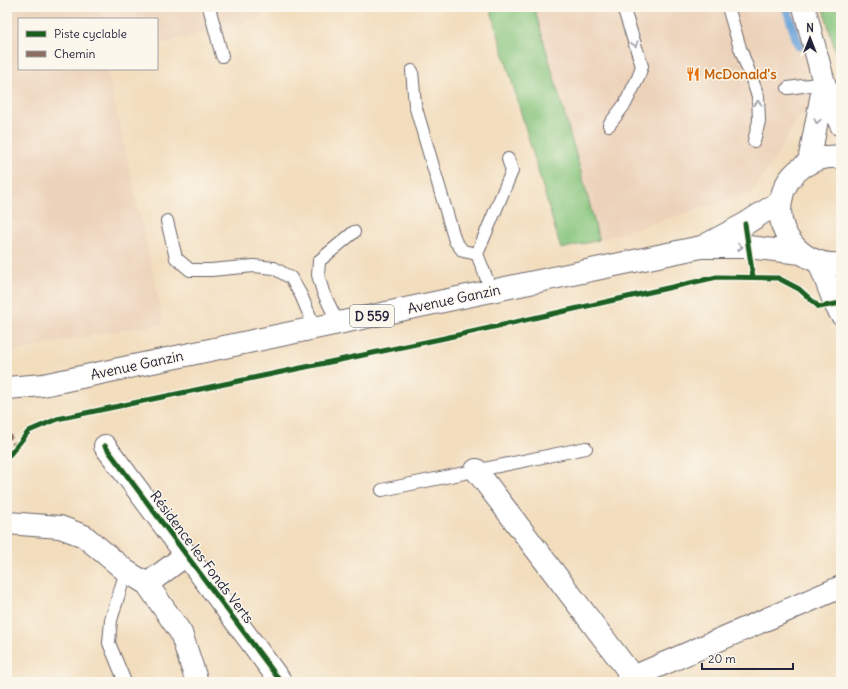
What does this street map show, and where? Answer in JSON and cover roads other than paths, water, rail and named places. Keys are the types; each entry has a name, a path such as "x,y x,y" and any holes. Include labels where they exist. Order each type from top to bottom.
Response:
{"street":[{"path":"804,7 824,83 841,125"},
{"path":"809,162 824,83"},
{"path":"841,157 823,157 809,162 798,170 784,189 781,201 781,220 788,239 810,258 841,314"},
{"name":"Avenue Ganzin","path":"701,247 745,224 781,201"},
{"name":"Avenue Ganzin","path":"7,388 43,385 701,247 748,247 810,258 833,264 841,264"},
{"name":"Avenue Ganzin","path":"7,405 13,400 43,385"},
{"name":"Résidence les Fonds Verts","path":"105,446 281,682"},
{"path":"476,470 629,679 841,587"},
{"path":"7,523 60,527 84,536 126,571 147,584 181,633 198,682"},
{"name":"Résidence les Fonds Verts","path":"147,584 186,555"}],"lane":[{"path":"209,7 222,56"},
{"path":"609,125 625,104 638,78 642,66 623,7"},
{"path":"728,7 740,48 758,96 759,121 754,141"},
{"path":"412,71 415,105 456,241 463,251 477,254"},
{"path":"788,88 824,83"},
{"path":"492,292 477,254 512,171 508,159"},
{"path":"167,221 176,258 190,270 211,270 254,266 274,268 291,278 301,295 315,328"},
{"path":"338,323 323,292 318,275 319,261 354,232"},
{"path":"382,490 586,448"},
{"path":"124,682 109,643 111,620 126,571"}],"waterway":[{"path":"786,7 799,46"}],"place":[{"name":"McDonald's","path":"693,74"}]}
